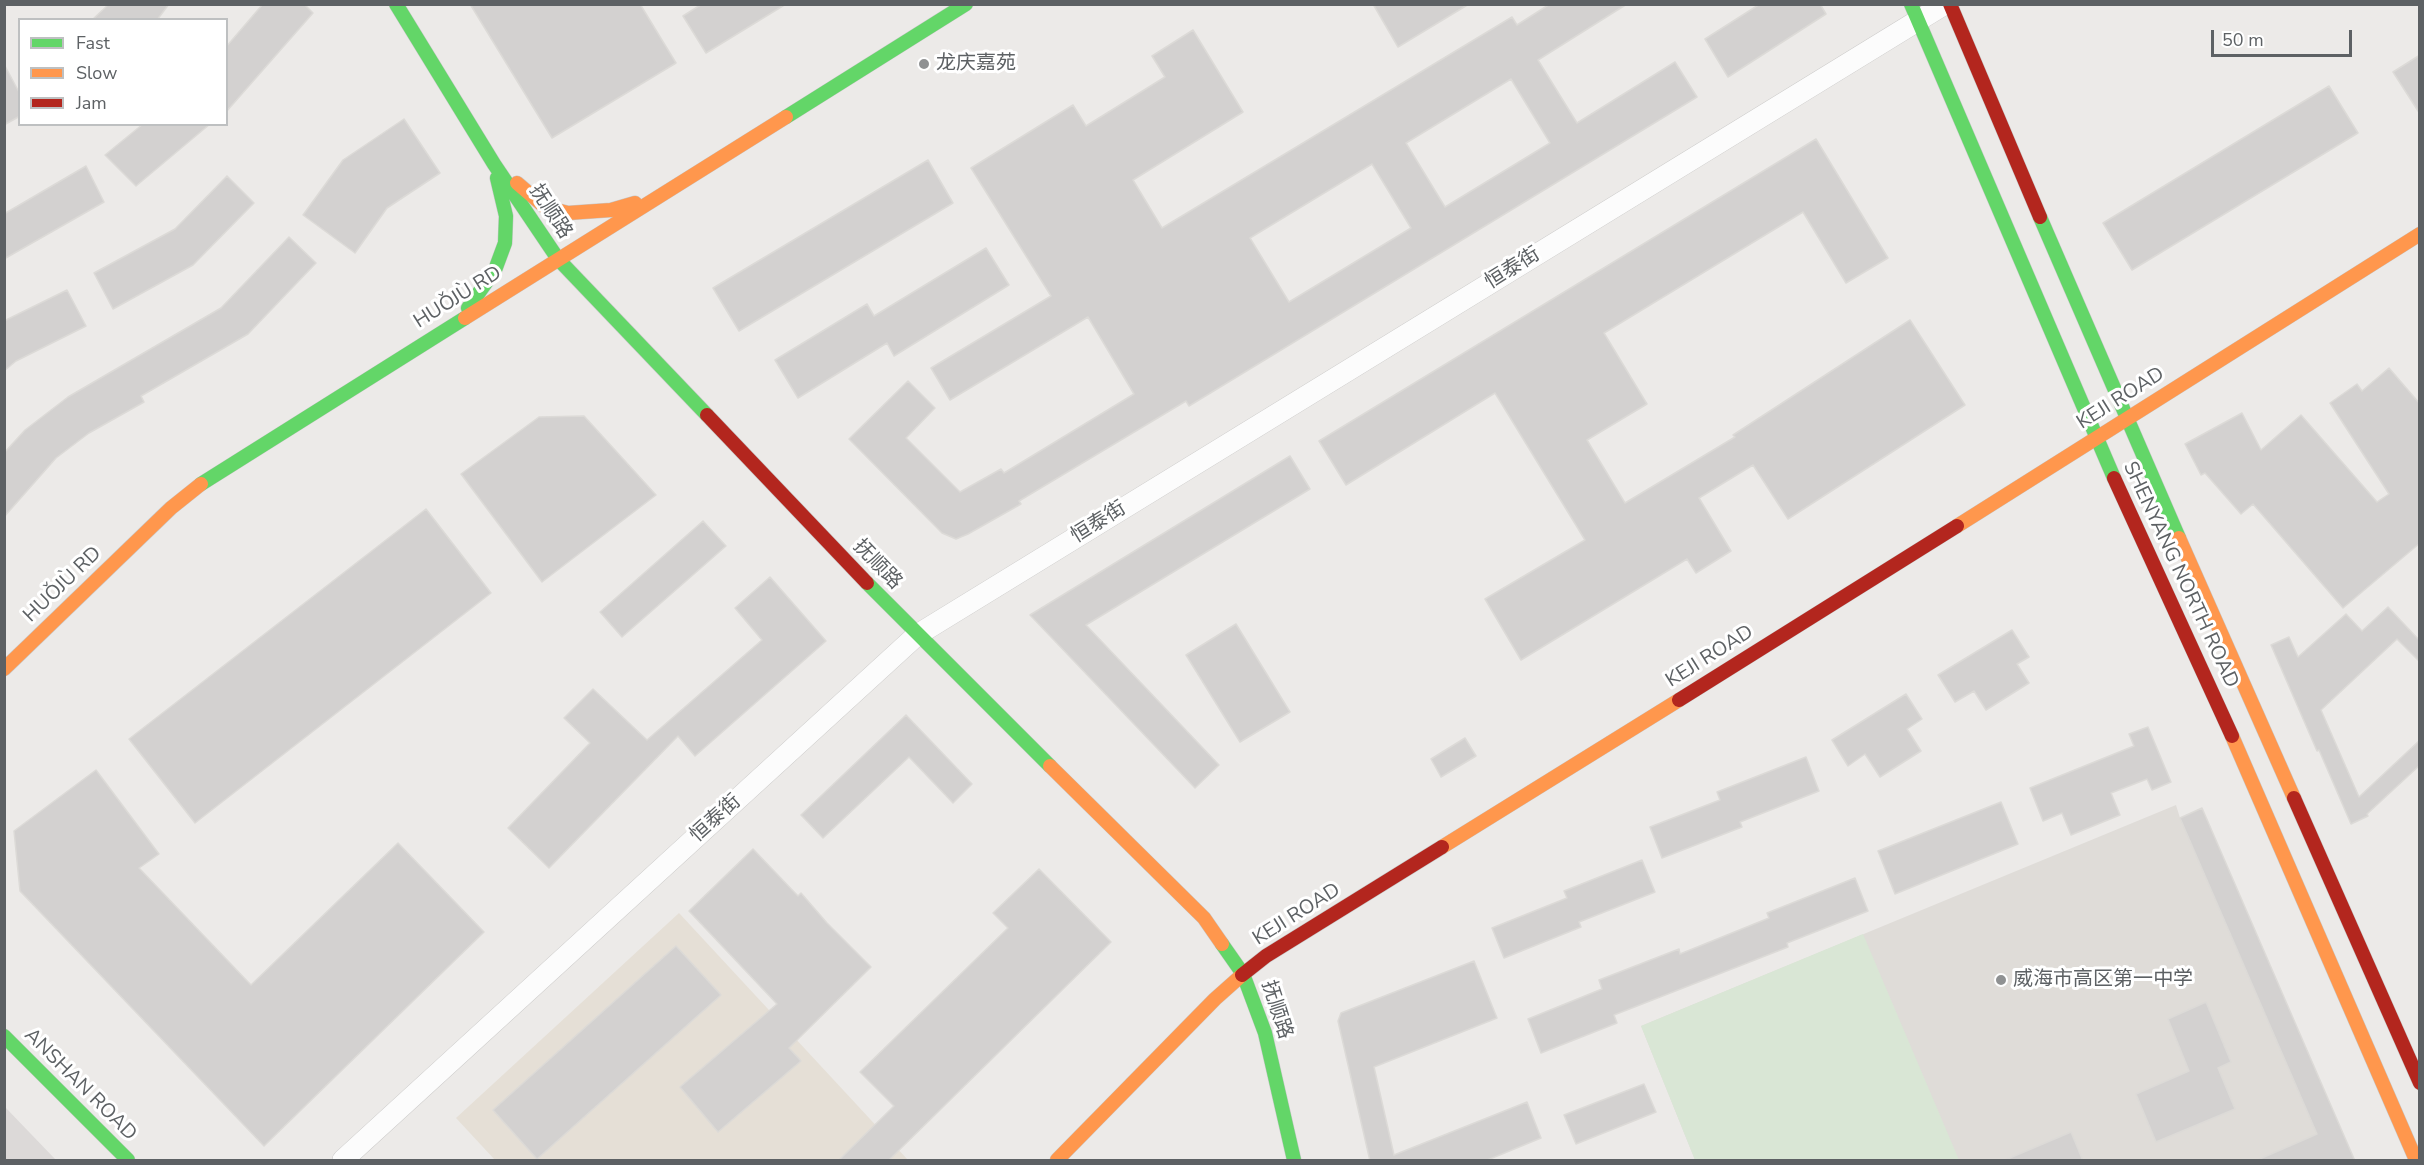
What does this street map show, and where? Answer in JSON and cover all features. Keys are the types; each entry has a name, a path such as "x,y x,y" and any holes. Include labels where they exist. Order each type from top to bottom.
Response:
{"main road":[{"name":"抚顺路","path":"396,4 494,164 558,260 917,635 1204,918 1243,974 1265,1033 1294,1161"},
{"name":"HUǑJÙ RD","path":"4,669 171,508 206,480 966,4"},
{"name":"SHENYANG NORTH ROAD","path":"1950,4 2127,419 2420,1083"},
{"name":"SHENYANG NORTH ROAD","path":"1915,12 2096,438 2256,789 2416,1161"},
{"path":"494,164 545,207 568,213 611,210 664,194"},
{"path":"460,320 495,270 505,243 506,216 494,164"},
{"name":"KEJI ROAD","path":"1058,1161 1243,974 1266,956 2420,234"},
{"name":"ANSHAN ROAD","path":"4,1036 128,1161"}],"street":[{"name":"恒泰街","path":"343,1161 917,635 1915,12 1945,4"}],"shaded area":[{"name":"威海市高区第一中学","path":"2176,805 2329,1160 1695,1160 1641,1026"},
{"path":"679,913 908,1160 495,1160 456,1118"},
{"path":"5,1107 56,1160 5,1160"}],"green space":[{"path":"1863,934 1959,1160 1695,1160 1641,1026"}],"building":[{"path":"109,4 169,4 158,18 94,18"},
{"path":"263,4 304,4 313,13 228,110 228,45"},
{"path":"470,4 640,4 676,63 552,138"},
{"path":"702,4 786,4 706,53 683,16"},
{"path":"1373,4 1469,4 1398,47"},
{"path":"1550,4 1627,4 1538,60 1577,123 1675,62 1697,97 1189,406 1186,401 1019,501 1021,504 956,539 942,533 849,439 908,381 935,408 906,438 960,492 1001,469 1004,473 1134,394 1088,317 950,400 931,368 1051,296 971,168 1073,105 1086,126 1165,77 1152,56 1193,30 1243,112 1133,180 1162,228 1512,17 1517,25","holes":["1511,79 1550,143 1445,207 1406,143","1372,164 1411,228 1289,302 1250,238"]},
{"path":"1760,4 1820,4 1826,14 1728,77 1705,39"},
{"path":"2420,55 2420,114 2393,72"},
{"path":"4,64 18,90 18,117 4,125"},
{"path":"2329,86 2358,133 2132,270 2103,223"},
{"path":"404,119 440,173 387,208 355,253 303,215 343,160"},
{"path":"141,126 208,126 136,186 105,155"},
{"path":"1816,139 1888,258 1846,283 1803,212 1604,333 1647,404 1587,440 1625,503 1735,437 1733,435 1910,320 1965,405 1788,519 1753,465 1699,498 1731,551 1696,573 1687,559 1521,660 1485,599 1585,540 1495,393 1346,485 1319,441"},
{"path":"928,160 953,203 739,331 713,288"},
{"path":"86,166 104,202 4,259 4,214"},
{"path":"227,176 254,203 193,265 113,309 94,273 175,229"},
{"path":"289,237 316,263 248,334 141,396 144,402 89,433 56,458 4,517 4,453 25,430 68,397 221,308"},
{"path":"986,248 1009,285 894,356 887,343 798,398 775,360 867,304 874,316"},
{"path":"67,290 86,326 16,361 4,371 4,321"},
{"path":"2389,368 2420,404 2420,543 2343,608 2253,504 2241,514 2205,473 2201,475 2185,444 2242,413 2261,450 2301,415 2377,502 2389,494 2330,403 2357,384 2362,391"},
{"path":"584,416 656,495 542,582 461,474 539,417"},
{"path":"1290,456 1310,489 1086,625 1219,765 1195,788 1030,615"},
{"path":"426,509 491,593 195,823 129,739"},
{"path":"703,521 726,546 622,637 600,612"},
{"path":"770,577 826,641 695,756 678,736 549,868 508,828 590,743 564,718 593,689 647,740 762,640 735,608"},
{"path":"2388,607 2420,641 2420,662 2397,639 2321,710 2359,797 2420,740 2420,765 2367,814 2368,816 2351,824 2271,645 2289,637 2298,657 2346,614 2362,631"},
{"path":"1236,624 1290,712 1240,742 1186,655"},
{"path":"2012,630 2029,657 2017,664 2029,683 1986,710 1974,691 1955,702 1938,675"},
{"path":"1906,694 1922,719 1907,729 1921,751 1880,777 1865,754 1848,766 1832,740"},
{"path":"906,715 972,784 953,803 909,757 823,838 801,815"},
{"path":"2148,727 2171,782 2152,790 2147,779 2111,793 2120,815 2071,835 2062,813 2043,821 2030,788 2134,746 2129,734"},
{"path":"1465,738 1476,756 1441,777 1431,759"},
{"path":"1806,757 1819,791 1740,822 1742,827 1662,858 1650,827 1720,800 1717,792"},
{"path":"96,770 159,854 139,868 251,985 398,843 484,932 264,1146 20,891 14,831"},
{"path":"2001,802 2018,844 1895,894 1878,851"},
{"path":"2202,808 2355,1161 2255,1161 2317,1134 2180,818"},
{"path":"753,849 798,896 801,893 871,967 789,1048 801,1061 718,1132 680,1087 777,1004 689,911"},
{"path":"1642,860 1655,892 1579,922 1581,927 1504,958 1492,928 1567,898 1564,891"},
{"path":"1039,869 1111,942 888,1161 838,1161 894,1106 860,1072 1008,928 993,913"},
{"path":"1855,878 1868,911 1787,943 1788,947 1614,1015 1617,1023 1541,1053 1528,1019 1602,989 1599,980 1679,949 1680,954 1769,918 1767,913"},
{"path":"676,946 721,995 537,1159 493,1110"},
{"path":"1474,961 1497,1018 1374,1067 1394,1155 1527,1102 1541,1138 1485,1161 1370,1161 1338,1021 1341,1013"},
{"path":"2206,1002 2231,1062 2218,1068 2235,1109 2156,1142 2136,1094 2189,1071 2168,1019"},
{"path":"1644,1084 1656,1112 1576,1144 1564,1115"},
{"path":"2071,1132 2083,1161 2005,1161 2005,1160"}],"traffic: fast":[{"path":"396,4 494,164 558,259 707,415"},
{"path":"786,117 966,4"},
{"path":"1911,4 2114,478"},
{"path":"468,308 495,270 505,243 506,216 497,178"},
{"path":"2040,217 2179,538"},
{"path":"201,484 465,318"},
{"path":"867,583 1050,766"},
{"path":"1222,944 1243,974 1265,1033 1294,1160"},
{"path":"4,1036 128,1160"}],"traffic: slow":[{"path":"465,318 786,117"},
{"path":"517,183 545,207 568,213 611,210 635,203"},
{"path":"1957,526 2420,234"},
{"path":"4,669 171,508 201,484"},
{"path":"2179,538 2294,798"},
{"path":"1442,847 1679,700"},
{"path":"2232,736 2416,1160"},
{"path":"1050,766 1204,918 1222,944"},
{"path":"1057,1160 1215,999 1242,975"}],"traffic: jam":[{"path":"1950,4 2040,217"},
{"path":"707,415 867,583"},
{"path":"2114,478 2232,736"},
{"path":"1679,700 1957,526"},
{"path":"2294,798 2420,1083"},
{"path":"1242,975 1266,956 1442,847"}],"place":[{"name":"龙庆嘉苑","path":"924,64"},
{"name":"威海市高区第一中学","path":"2001,980"}]}
